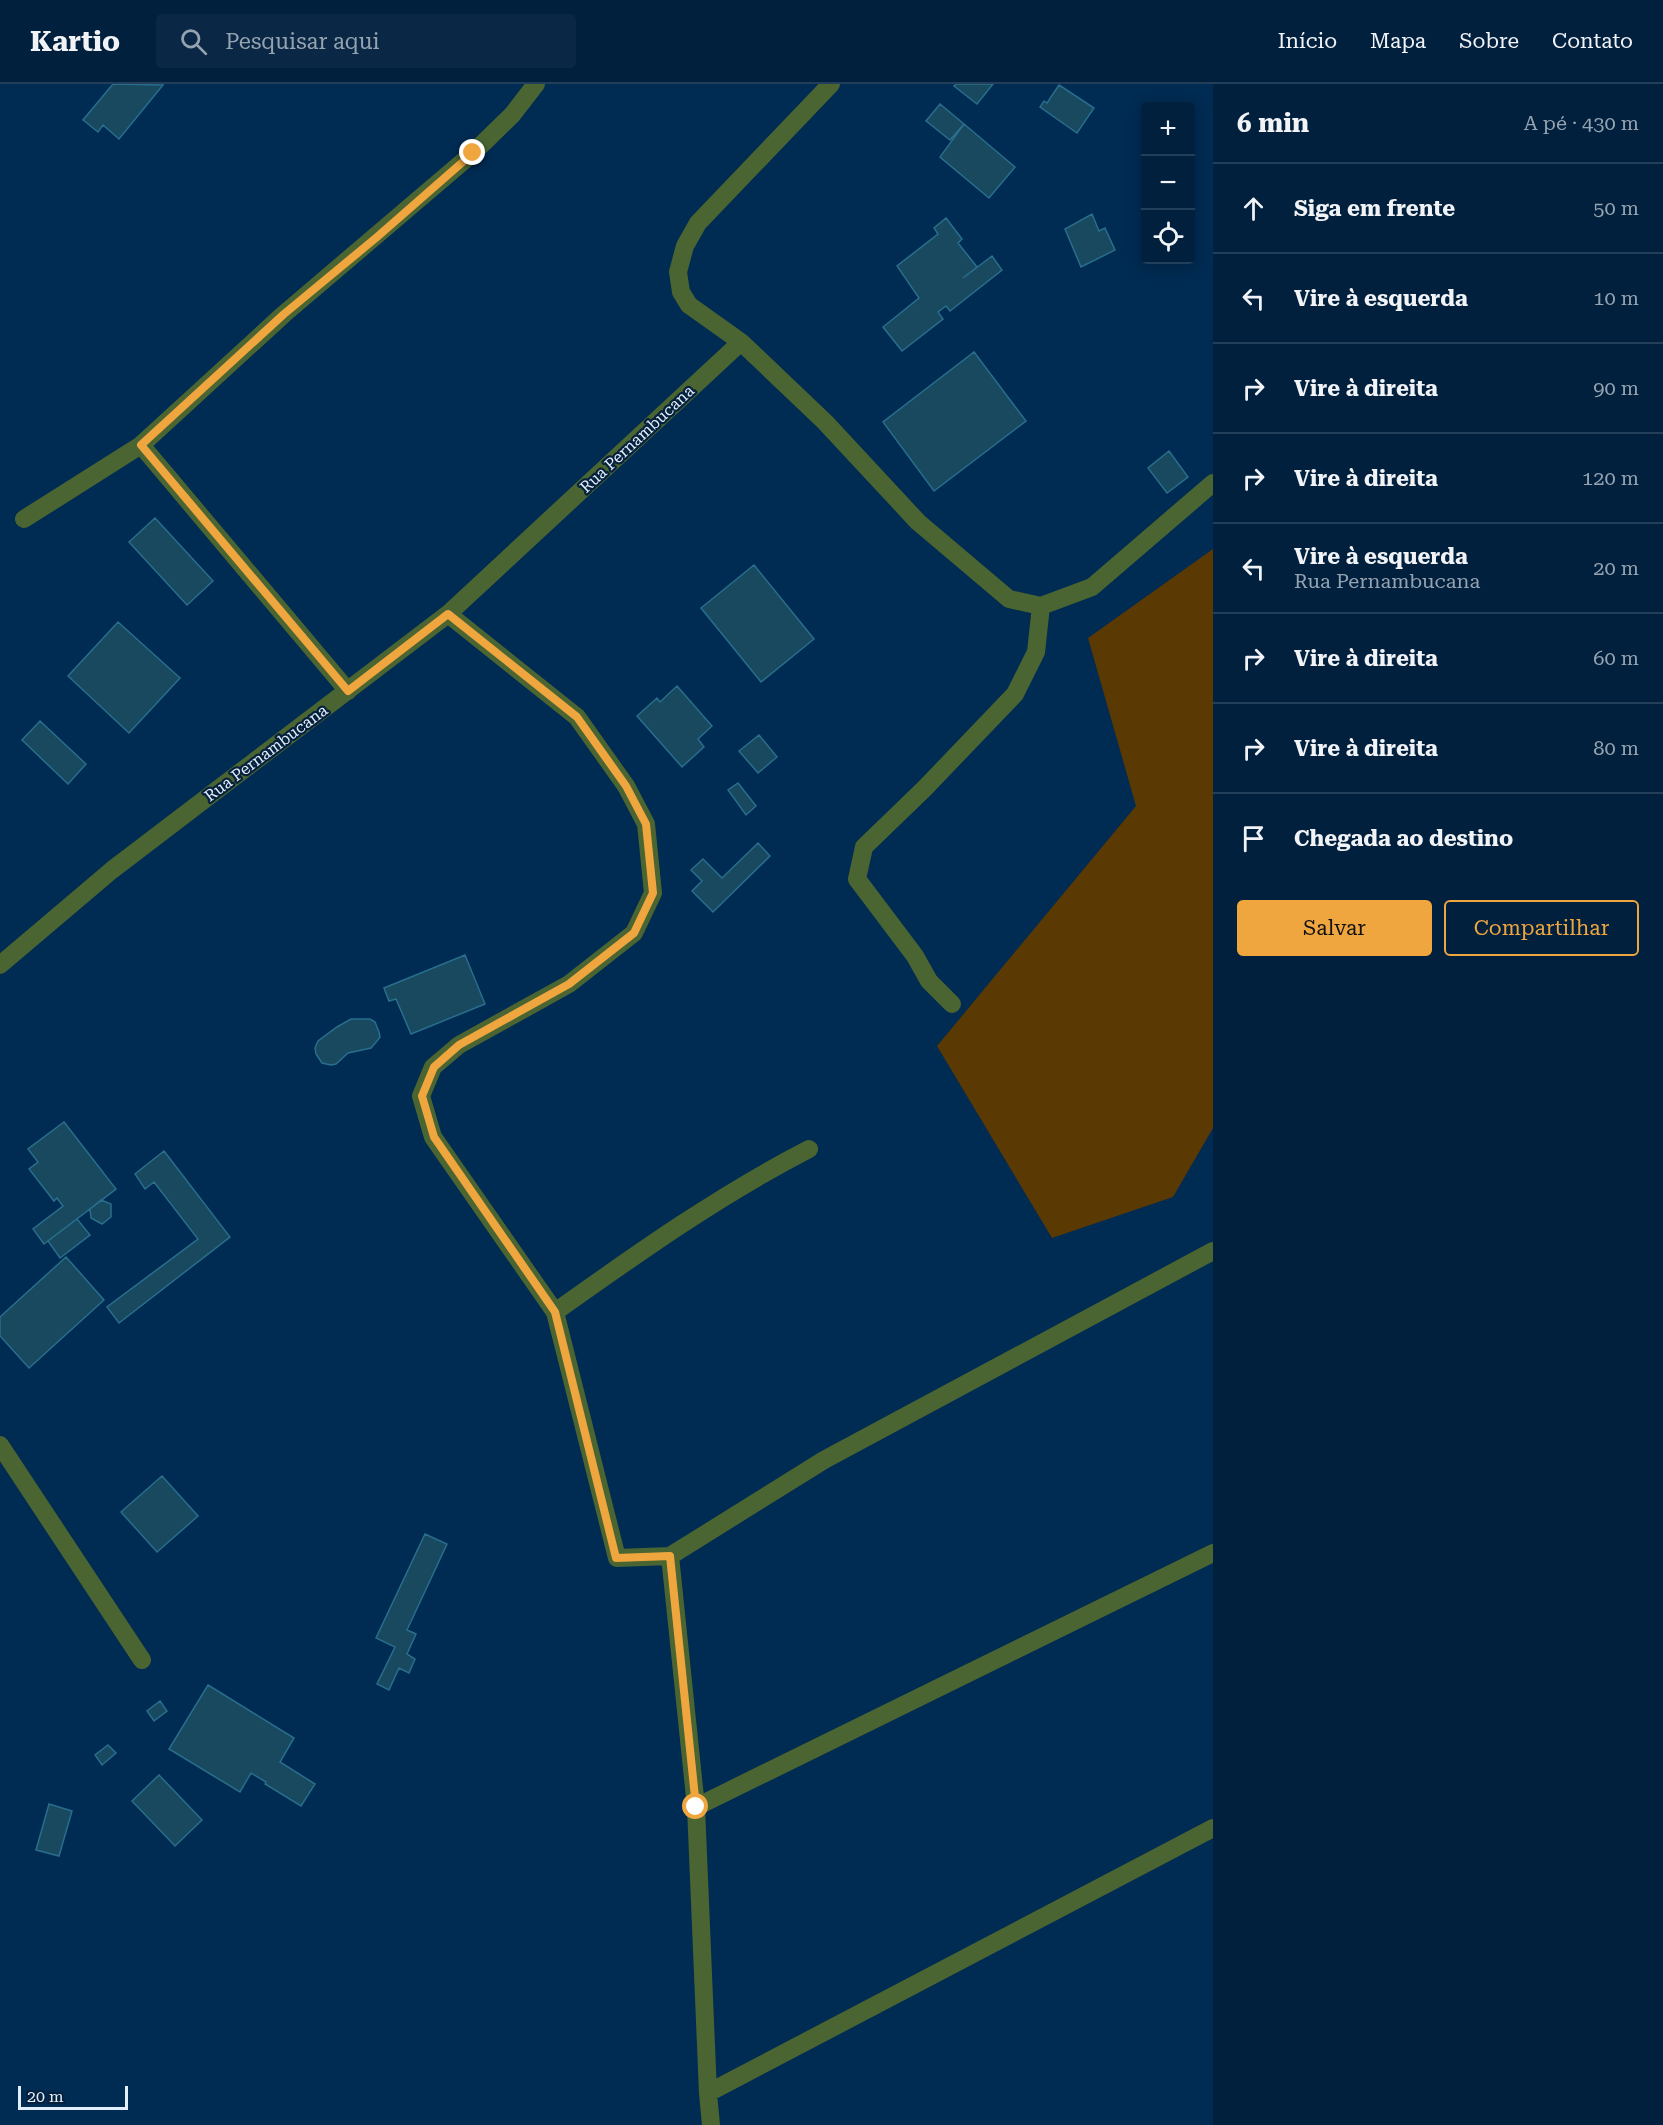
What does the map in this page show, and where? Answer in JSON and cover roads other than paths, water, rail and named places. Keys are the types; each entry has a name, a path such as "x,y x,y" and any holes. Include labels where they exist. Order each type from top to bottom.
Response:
{"street":[{"path":"24,519 141,445 284,314 473,153 512,115 536,84"},
{"path":"831,84 698,223 685,246 678,272 681,292 689,305 741,342 825,422 918,522 1009,599 1041,606 1092,586 1213,483"},
{"name":"Rua Pernambucana","path":"0,965 112,870 448,614 741,342"},
{"path":"141,445 348,691"},
{"path":"952,1004 929,981 915,956 857,879 864,847 925,788 1015,694 1036,652 1041,606"},
{"path":"448,614 577,717 626,786 646,824 653,893 634,933 569,984 459,1045 434,1067 422,1096 434,1137 555,1312 616,1558 670,1556 824,1460 1213,1251"},
{"path":"555,1312 657,1239 756,1177 809,1149"},
{"path":"0,1445 142,1660"},
{"path":"696,1807 1213,1553"},
{"path":"670,1556 696,1807 711,2125"},
{"path":"708,2093 1213,1828"}]}
